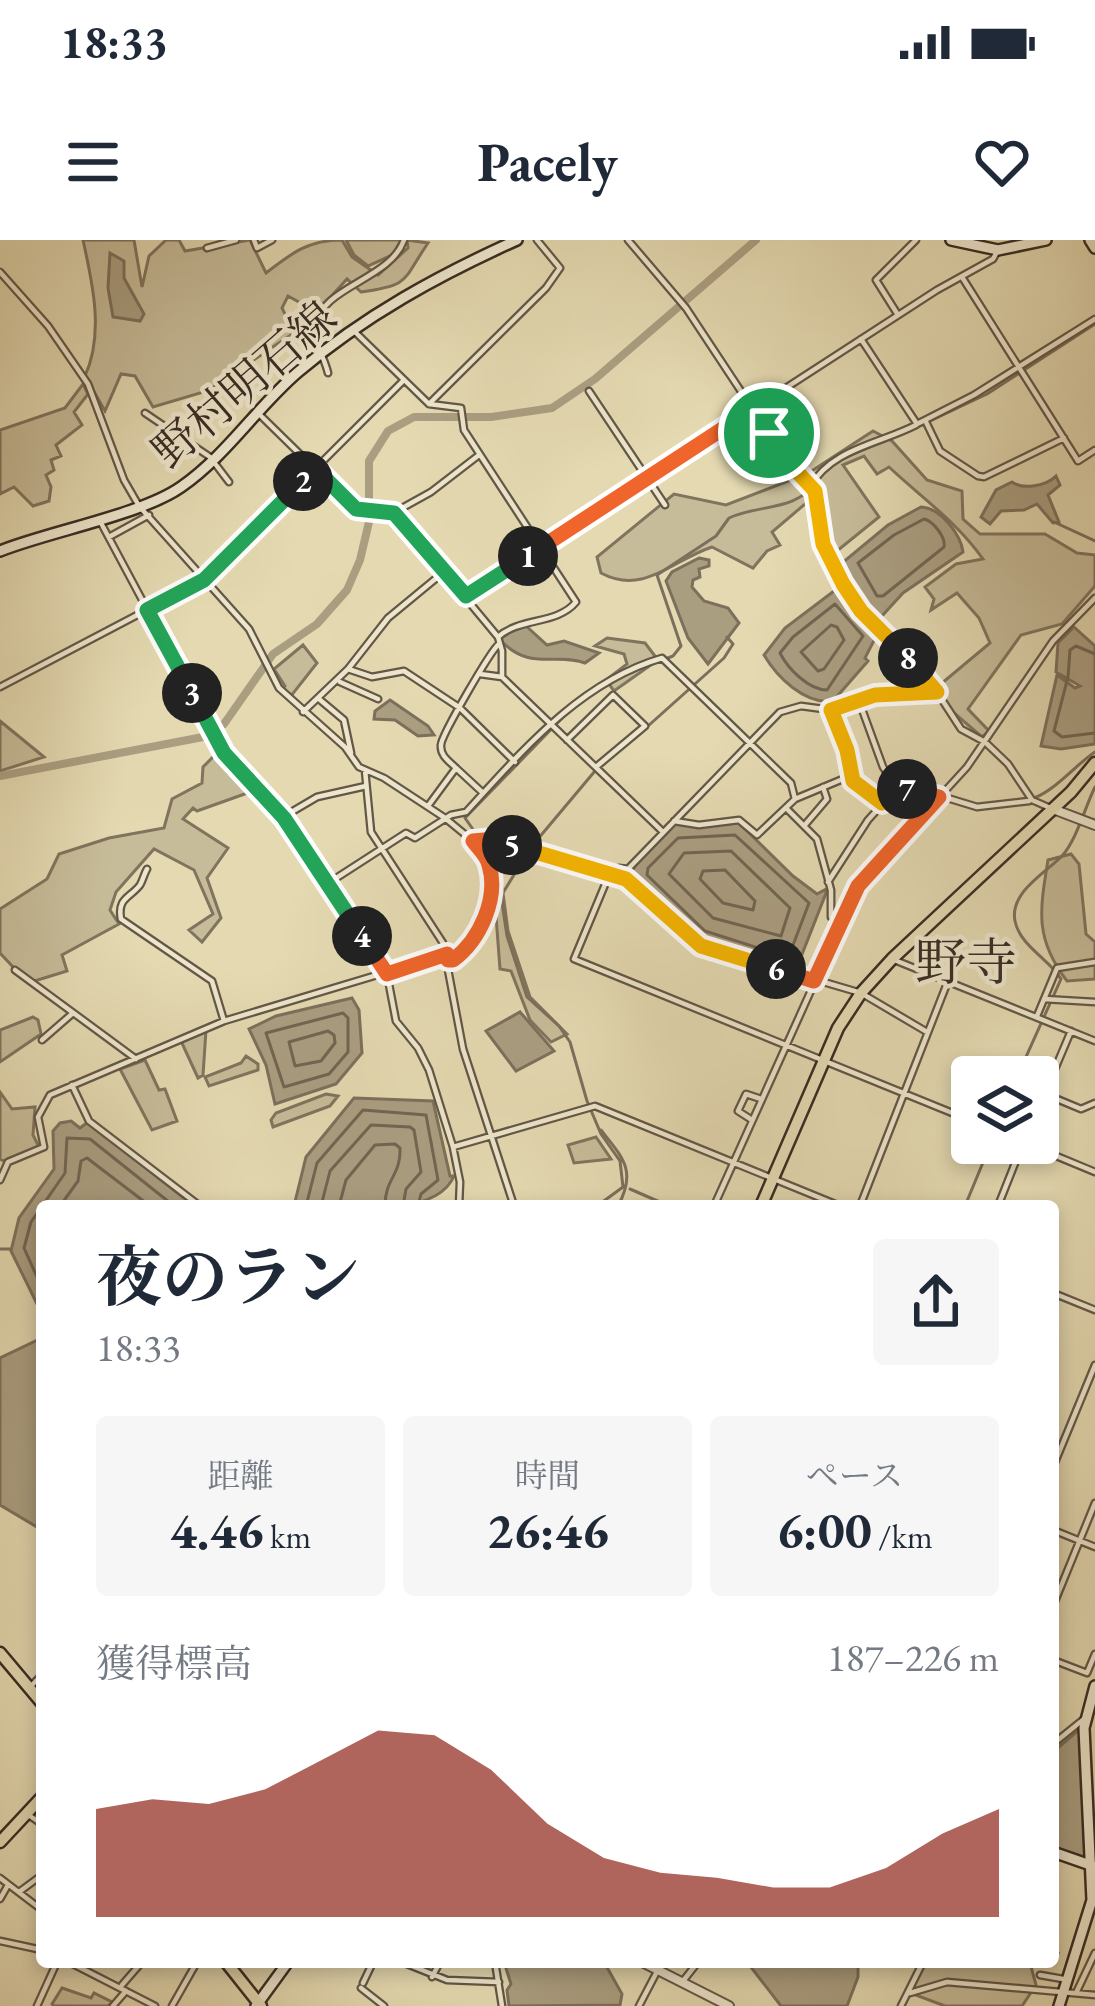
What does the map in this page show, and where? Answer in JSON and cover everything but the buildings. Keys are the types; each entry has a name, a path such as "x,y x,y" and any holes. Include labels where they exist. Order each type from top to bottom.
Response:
{"main road":[{"name":"野村明石線","path":"0,551 178,489 323,353 431,280 517,240"},
{"path":"959,241 998,250 1046,240"},
{"path":"1090,240 1095,248"},
{"path":"764,1200 822,1061 861,993 1095,763"},
{"path":"0,1653 36,1694"},
{"path":"1059,2006 1070,1988 1092,1900 1084,1719 1095,1686"},
{"path":"0,1842 36,1804"},
{"path":"1059,1854 1093,1866"},
{"path":"231,1968 259,2005 284,1968"}],"street":[{"path":"207,248 236,240"},
{"path":"254,240 257,248 272,240"},
{"path":"328,373 314,332 317,320 352,285 394,259 404,240"},
{"path":"537,240 567,277"},
{"path":"628,240 686,308 787,461 810,487 818,500 823,544 861,611 882,628 937,692 961,729 985,742 1008,764 1032,800"},
{"path":"898,315 875,280 916,240"},
{"path":"466,596 898,315 994,259 998,250"},
{"path":"429,404 546,288 560,268"},
{"path":"0,272 48,326 88,384 124,480 139,506 250,629 279,688 365,770 428,806 473,841 489,860 491,902 463,952 224,1021 50,1095 39,1110 44,1147 8,1162 0,1180"},
{"path":"962,277 1078,461 1095,450"},
{"path":"810,487 821,468 836,458 925,420 1095,319"},
{"path":"354,331 429,404 460,408 461,422 479,455 576,606 550,619 509,628 486,657 441,741 443,755 483,794"},
{"path":"861,339 917,424"},
{"path":"0,687 204,580 403,381"},
{"path":"589,391 665,505"},
{"path":"145,413 212,460 229,482"},
{"path":"257,413 356,509 394,513 498,640 502,676 663,832"},
{"path":"925,420 940,451 984,477 1064,438"},
{"path":"394,513 479,455"},
{"path":"109,537 149,515"},
{"path":"98,518 215,738 284,818 387,974 393,1012 429,1070 453,1148 459,1200"},
{"path":"303,712 348,669 388,618 445,571"},
{"path":"717,1200 858,886 940,797 985,742 1053,641 1095,598"},
{"path":"327,884 406,833 415,838 445,818 466,812 592,689 629,667 662,658 791,783 795,799"},
{"path":"348,669 372,677 404,671 460,708 514,762"},
{"path":"480,674 502,676"},
{"path":"337,681 378,699"},
{"path":"626,879 628,869 780,712 801,706 831,710 885,694 937,692"},
{"path":"567,740 613,695 645,726 596,767"},
{"path":"319,698 344,720 350,753"},
{"path":"859,701 897,788 977,807 1032,800 1095,825"},
{"path":"831,710 847,750 850,776 882,803"},
{"path":"428,806 456,768"},
{"path":"365,770 371,832 448,957 463,1048 512,1200"},
{"path":"674,821 699,825 739,820 757,835 795,799 850,776"},
{"path":"284,818 317,797 366,786"},
{"path":"804,826 827,799 822,786"},
{"path":"828,882 897,788"},
{"path":"786,807 817,839 831,917 841,919"},
{"path":"473,841 495,839 626,879 701,946 861,993 927,1033"},
{"path":"628,869 619,868 609,875 574,959 951,1112"},
{"path":"147,869 138,888 125,896 119,908 121,919 212,981 224,1021"},
{"path":"892,959 1095,1041"},
{"path":"1037,1016 1051,1000 1057,968 1095,962"},
{"path":"14,970 136,1059"},
{"path":"862,1200 948,981"},
{"path":"1051,1000 1095,1002"},
{"path":"42,1040 73,1013"},
{"path":"1059,1059 1071,1031"},
{"path":"72,1085 89,1121 192,1200"},
{"path":"752,1120 738,1112 746,1094 761,1099"},
{"path":"1059,1100 1081,1109 1095,1103"},
{"path":"453,1148 590,1108 825,1200"},
{"path":"1059,1157 1095,1172"},
{"path":"1000,1200 1015,1164"},
{"path":"1059,1295 1095,1310"},
{"path":"1059,1452 1095,1365"},
{"path":"1059,1592 1095,1503"},
{"path":"1059,1532 1095,1547"},
{"path":"1059,1662 1087,1673 1095,1654"},
{"path":"31,1686 36,1681"},
{"path":"1059,1739 1084,1719"},
{"path":"27,1814 36,1820"},
{"path":"0,1878 36,1905"},
{"path":"19,1892 36,1879"},
{"path":"0,1899 8,1885"},
{"path":"0,1941 36,1949"},
{"path":"1070,1988 1095,1953"},
{"path":"38,2006 54,1968"},
{"path":"81,1968 154,2006"},
{"path":"112,2006 138,1968"},
{"path":"172,2006 194,1968"},
{"path":"370,1968 362,1986 384,2006"},
{"path":"414,1968 432,1977 499,1982"},
{"path":"432,1977 437,1968"},
{"path":"496,1968 502,2006"},
{"path":"639,2006 659,1968"},
{"path":"663,1968 707,2001 729,2006"},
{"path":"682,1982 693,1968"},
{"path":"901,2006 920,1968"},
{"path":"1040,1975 1095,1995"},
{"path":"910,1993 938,1982 1070,1988"}],"shaded area":[{"path":"83,240 134,240 142,287 149,256 166,240 179,240 185,251 250,240 266,273 302,249 342,240 352,257 378,275 408,248 407,240 428,243 404,279 389,287 361,292 347,279 317,312 288,296 282,308 294,333 207,391 153,407 135,376 121,374 105,411 85,376 95,326"},
{"path":"346,240 401,240 394,254 368,266"},
{"path":"83,384 88,394 74,412 82,425 56,445 61,456 51,460 54,470 46,475 49,501 33,506 14,487 0,494 0,430 65,408"},
{"path":"873,431 892,441 927,480 962,491 963,519 980,534 1045,534 1077,553 1095,555 1095,586 1062,624 1021,635 968,709 989,731 982,737 954,713 936,688 990,643 979,618 957,593 931,610 934,599 925,587 956,564 983,559 950,521 889,467 877,474 864,456 843,465 879,517 832,555 818,493 772,532 780,545 767,551 753,568 712,547 644,578 616,579 601,573 597,557 674,494 726,505 807,474"},
{"path":"607,638 645,643 658,660 614,691 606,680 627,664 624,654 595,646"},
{"path":"303,645 317,663 291,696 282,689 285,686 274,669"},
{"path":"0,721 44,757 0,771"},
{"path":"217,753 253,791 197,811 193,808 183,819 228,848 207,878 221,918 202,942 189,930 213,914 194,870 154,849 116,892 110,910 119,924 62,955 67,971 28,983 0,953 0,909 47,879 59,854 164,828 172,799 202,783 203,767"},
{"path":"1071,854 1079,864 1086,934 1095,942 1095,979 1067,981 1044,937 1048,860"},
{"path":"492,863 499,863 508,931 530,997 567,1034 551,1042 530,1020 511,971 500,969"},
{"path":"33,1017 41,1034 0,1062 0,1030"},
{"path":"206,1030 203,1075 198,1078 181,1041"},
{"path":"246,1056 258,1064 258,1070 209,1086 205,1077 241,1063"},
{"path":"145,1060 159,1090 165,1089 177,1121 152,1130 120,1069"},
{"path":"0,1092 12,1109 35,1107 33,1135 39,1147 4,1161 0,1159"},
{"path":"326,1094 338,1096 330,1106 273,1127 276,1113"},
{"path":"596,1137 611,1159 574,1163 568,1145"},
{"path":"920,1968 1031,1968 1036,1985 1022,2006 945,2006 910,1993"},
{"path":"62,1988 91,1998 94,1993 112,2002 108,2006 54,2006"}],"water":[{"path":"110,253 124,261 124,278 144,314 140,321 113,317 108,288"},
{"path":"1056,476 1060,485 1048,495 1059,522 1053,523 1037,504 1001,511 990,524 981,517 996,490 1012,482 1041,484"},
{"path":"921,507 949,524 963,552 903,593 881,617 864,600 842,563 888,525"},
{"path":"699,558 709,560 709,566 699,569 700,577 692,587 704,601 728,608 739,623 708,664 688,638 666,581 672,572"},
{"path":"842,585 861,614 880,629 865,658 868,661 833,701 812,699 793,688 764,655 785,628"},
{"path":"525,625 547,645 564,641 599,653 585,663 522,656 500,640 503,634"},
{"path":"1074,627 1095,646 1095,744 1061,749 1041,746 1057,675 1075,688 1080,686 1056,672 1058,643"},
{"path":"390,700 434,735 418,736 395,720 374,719 375,711"},
{"path":"738,822 817,894 828,888 797,967 766,963 699,942 630,876 674,824 697,827"},
{"path":"352,998 359,1010 362,1053 336,1084 275,1104 266,1065 249,1029 276,1016"},
{"path":"520,1012 554,1051 516,1071 486,1031"},
{"path":"354,1098 433,1101 450,1176 454,1176 427,1200 295,1200 306,1157"},
{"path":"71,1121 80,1128 88,1122 186,1200 36,1200 36,1302 11,1251 19,1218 54,1169 53,1131"},
{"path":"36,1341 36,1526 0,1505 0,1358"},
{"path":"1080,1729 1084,1860 1059,1852 1059,1747"},
{"path":"506,1968 607,1968 622,1994 620,2005 509,2006 511,1984"},
{"path":"752,1968 858,1968 847,2006 781,2006"}],"waterway":[{"path":"0,776 203,737 224,724 273,654 317,624 347,590 369,522 369,461 388,431 414,417 491,417 552,408 595,379 756,240"},
{"path":"913,429 987,394 1095,324"},
{"path":"841,459 876,444"},
{"path":"647,666 673,656 681,646 657,575 716,536 729,518 788,503 817,481"},
{"path":"1054,522 1095,541"},
{"path":"648,726 724,658 733,644 727,637"},
{"path":"567,713 465,818 496,862 507,936 527,997 570,1042 587,1101 601,1134 620,1161 623,1187 605,1200"},
{"path":"1030,799 1055,786 1095,752"},
{"path":"532,846 595,771"},
{"path":"1026,1056 1061,979 1023,938 1015,910 1031,883 1067,849 1095,787"},
{"path":"901,788 938,795"},
{"path":"501,896 528,852"},
{"path":"601,1130 625,1165 621,1200"},
{"path":"967,1200 982,1164"},
{"path":"630,1189 655,1200"},
{"path":"0,1249 10,1249"}],"district":[{"name":"野寺","path":"966,962"}],"route":[{"path":"753,409 769,433 796,473 815,491 823,544 849,593 937,692 875,695 831,710 853,781 882,803 897,788 939,797 858,886 814,981 695,943 626,879 495,839 473,841 489,860 491,902 463,952 453,960 447,954 387,974 284,818 224,753 147,610 204,580 315,468 356,509 394,513 466,596 753,409"}]}
